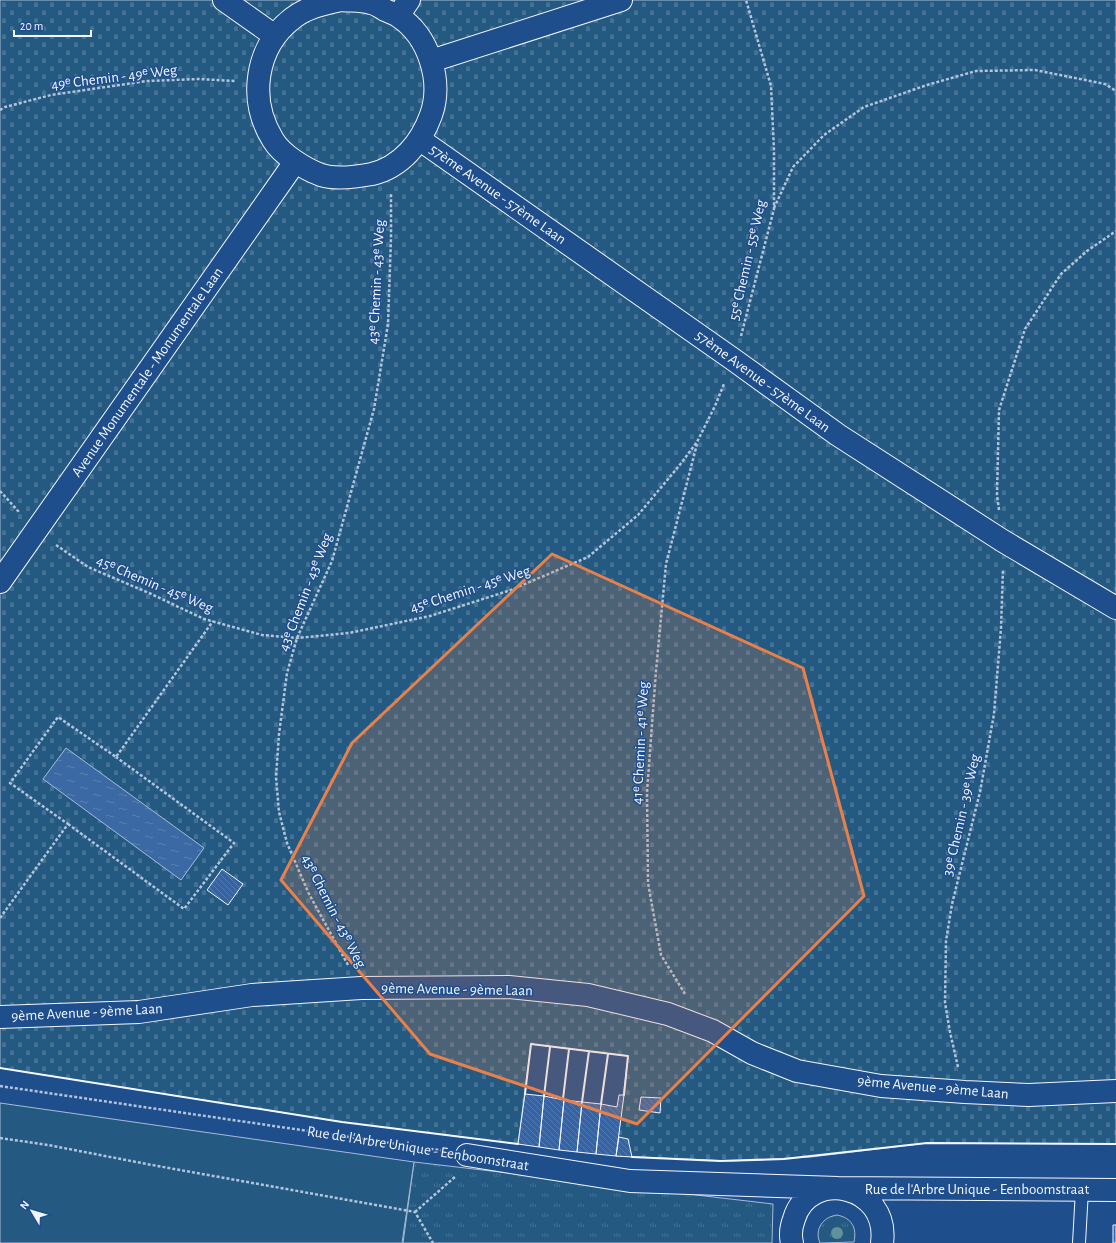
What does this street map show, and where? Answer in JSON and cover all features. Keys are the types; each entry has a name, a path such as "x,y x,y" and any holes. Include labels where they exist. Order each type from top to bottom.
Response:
{"street":[{"path":"224,0 275,36"},
{"path":"341,0 404,8 412,28 424,44 431,61 436,85 434,108 425,131 412,151 391,166 381,171 352,178 322,175 295,162 273,141 260,113 257,82 263,58 275,36 293,18 316,6 341,0"},
{"path":"431,61 621,0"},
{"name":"57ème Avenue - 57ème Laan","path":"420,139 838,435 1003,541 1116,608"},
{"name":"Avenue Monumentale - Monumentale Laan","path":"0,582 295,162"},
{"name":"9ème Avenue - 9ème Laan","path":"0,1017 139,1012 252,995 361,988 509,987 588,995 674,1017 714,1031 752,1053 797,1071 881,1086 1029,1095 1116,1091"},
{"name":"Rue de l'Arbre Unique - Eenboomstraat","path":"467,1155 630,1181 838,1188 1116,1190"},
{"name":"Rue de l'Arbre Unique - Eenboomstraat","path":"792,1243 791,1227 795,1214 803,1203 812,1195 825,1190 838,1188 850,1190 862,1196 872,1205 879,1216 882,1228 882,1243"}],"lane":[{"path":"1079,1243 1082,1190"}],"path":[{"name":"55ᵉ Chemin - 55ᵉ Weg","path":"734,360 774,209 774,150 771,86 746,0"},
{"path":"774,209 793,167 824,134 864,107 906,92 976,71 1036,70 1106,84 1116,91"},
{"name":"49ᵉ Chemin - 49ᵉ Weg","path":"0,110 5,107 51,95 147,81 199,79 257,82"},
{"name":"43ᵉ Chemin - 43ᵉ Weg","path":"361,988 309,894 287,843 280,812 276,777 279,734 287,673 297,638 332,561 374,409 388,324 391,238 391,166"},
{"name":"39ᵉ Chemin - 39ᵉ Weg","path":"965,1092 950,1032 945,1003 946,940 952,904 980,792 994,714 1001,628 1003,541 997,495 998,410 1025,330 1061,274 1087,251 1116,231"},
{"name":"45ᵉ Chemin - 45ᵉ Weg","path":"36,531 88,568 149,593 204,619 262,635 297,638 349,633 430,616 511,590 588,557 638,515 697,442 715,406 734,360"},
{"name":"41ᵉ Chemin - 41ᵉ Weg","path":"689,1000 661,954 648,883 647,792 666,564 697,442"},
{"path":"116,757 213,621"},
{"path":"58,717 116,757 234,843 184,909 10,783 58,717"},
{"path":"0,918 68,824"},
{"name":"Rue de l'Arbre Unique - Eenboomstraat","path":"0,1086 467,1155"},
{"path":"0,1138 48,1145 416,1212"},
{"path":"416,1212 461,1171 467,1155"},
{"path":"416,1212 433,1243"}],"highlighted area":[{"path":"552,554 803,668 864,896 637,1124 430,1054 281,880 352,743"}],"green space":[{"path":"0,0 1116,0 1116,1144 927,1143 811,1157 732,1161 616,1156 628,1056 531,1044 518,1144 342,1122 0,1068"},
{"path":"0,1103 414,1162 402,1243 0,1243"},
{"path":"414,1162 773,1204 772,1243 403,1243"},
{"path":"837,1215 842,1216 852,1224 855,1232 854,1242 820,1243 818,1233 821,1224 828,1218"}],"water":[{"path":"66,748 204,848 181,880 43,779"}],"building":[{"path":"222,869 243,884 228,905 207,890"},
{"path":"525,1094 544,1096 539,1147 518,1144"},
{"path":"619,1095 624,1095 616,1156 596,1154 601,1104 617,1107"},
{"path":"544,1096 564,1100 559,1150 539,1147"},
{"path":"641,1097 661,1098 660,1113 639,1110"},
{"path":"564,1100 582,1102 577,1152 559,1150"},
{"path":"582,1102 601,1104 596,1154 577,1152"},
{"path":"619,1137 628,1139 632,1157 616,1156"},
{"path":"1113,1225 1116,1225 1116,1243 1113,1243"}],"wall":[{"path":"525,1094 531,1044 628,1056 624,1095"},
{"path":"544,1096 550,1047"},
{"path":"563,1099 569,1049"},
{"path":"582,1102 589,1051"},
{"path":"601,1104 608,1054"},
{"path":"0,1068 342,1122 518,1144"},
{"path":"632,1157 720,1161 784,1159 927,1143 1116,1144"}]}
